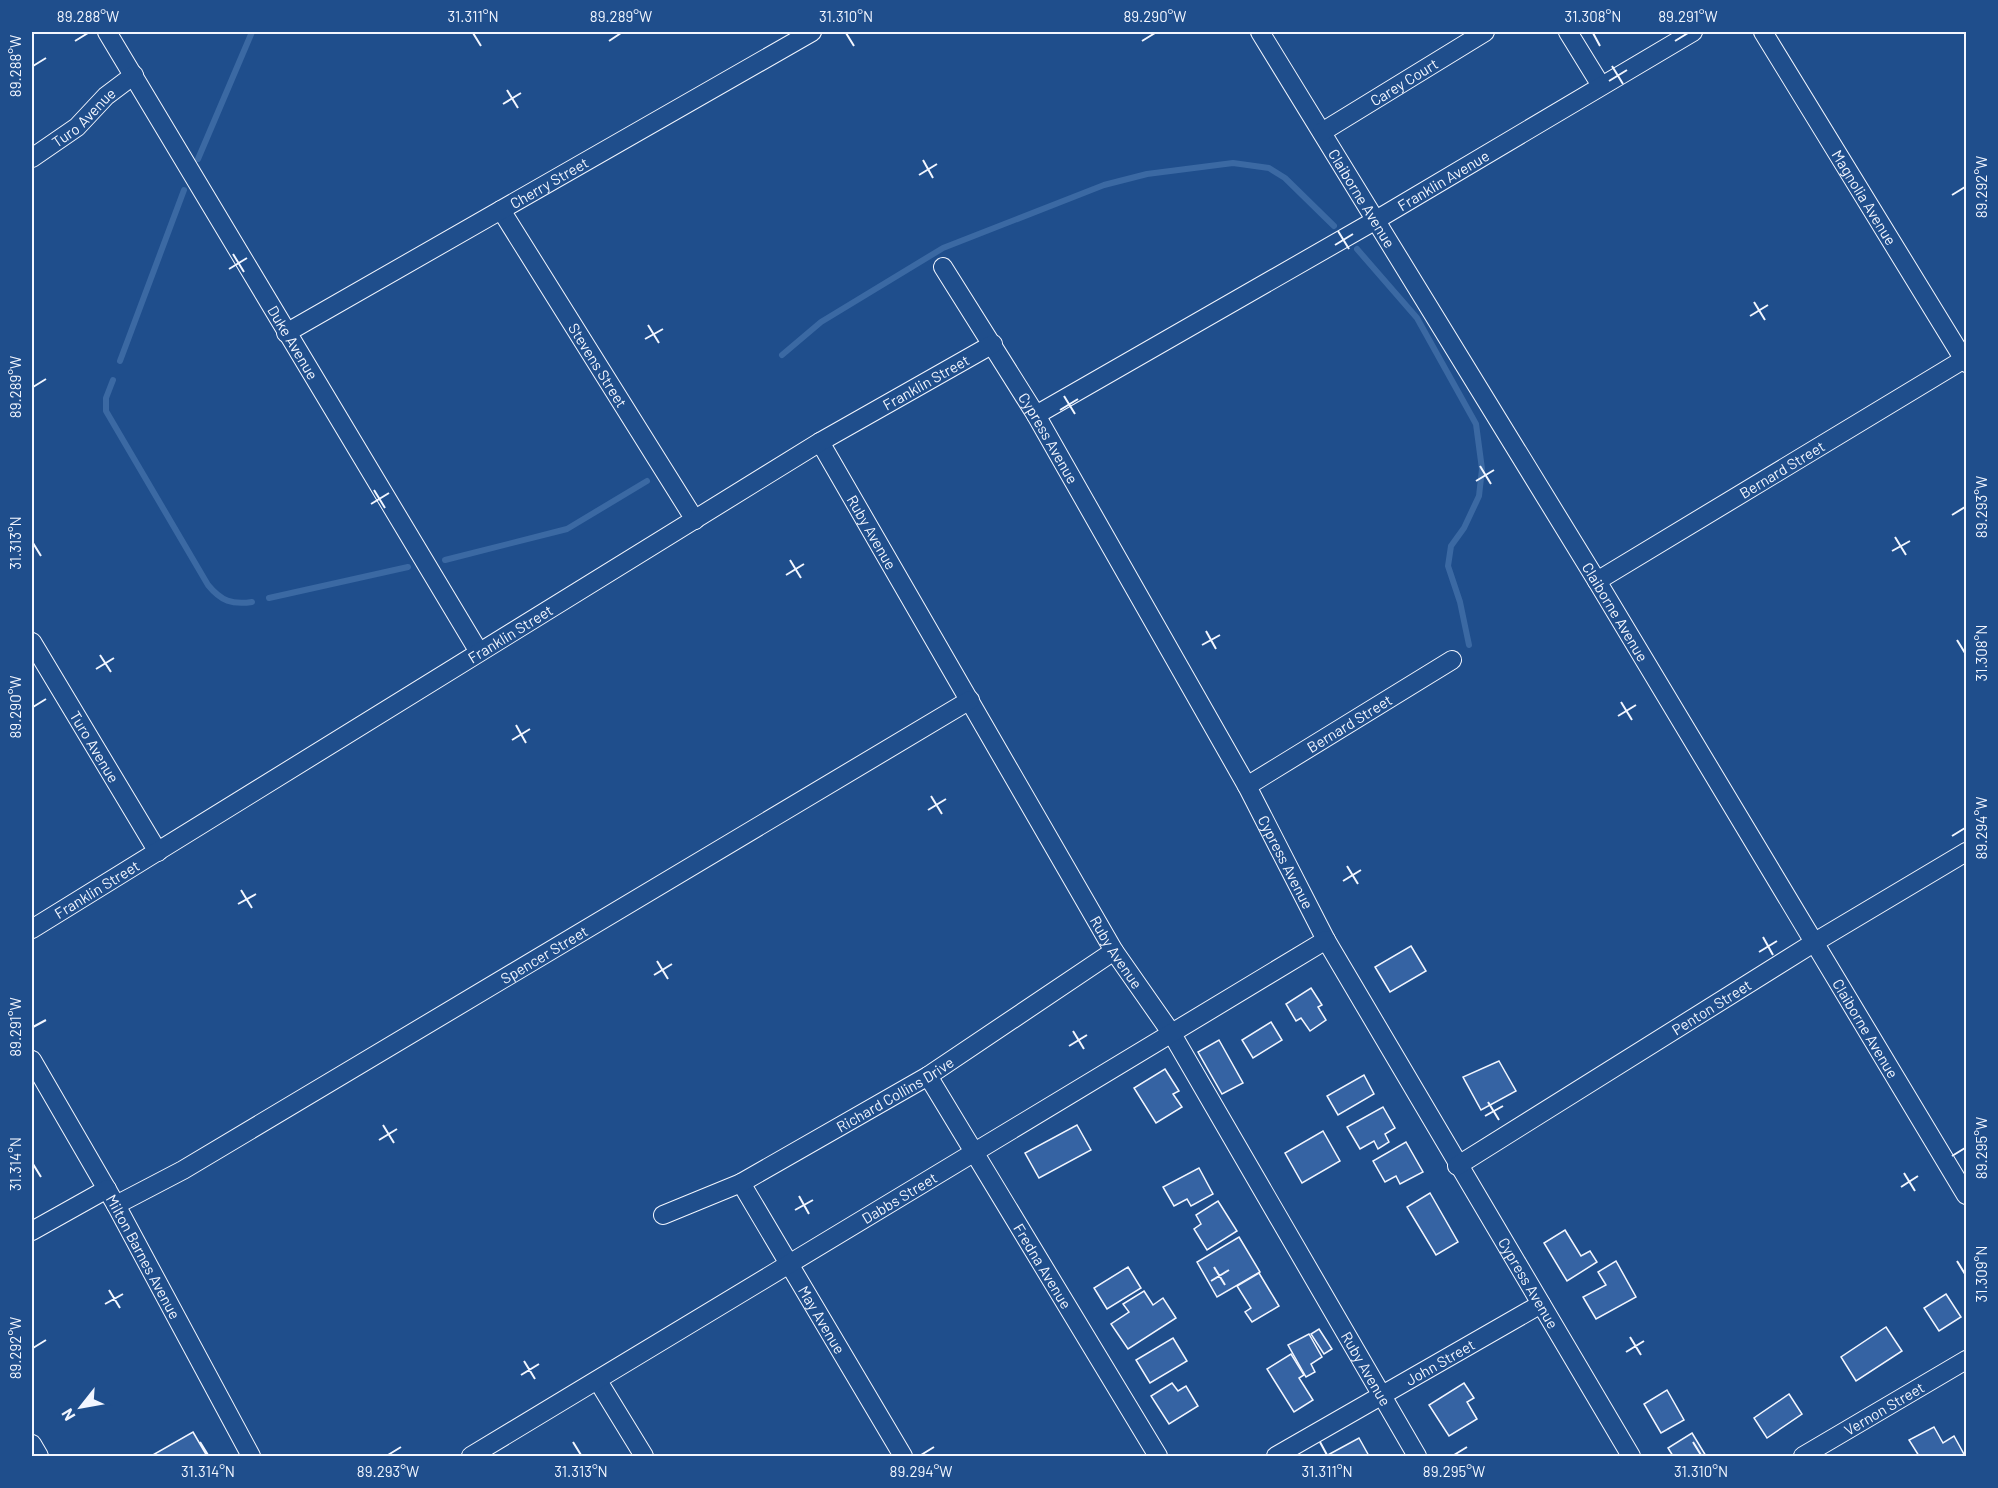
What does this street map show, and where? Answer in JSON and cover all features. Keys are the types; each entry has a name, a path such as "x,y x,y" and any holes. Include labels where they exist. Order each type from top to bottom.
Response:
{"street":[{"name":"Duke Avenue","path":"107,32 479,652"},
{"name":"Cherry Street","path":"286,333 501,210 788,37 812,32"},
{"name":"Claiborne Avenue","path":"1260,32 1597,581 1966,1195"},
{"name":"Carey Court","path":"1322,132 1485,32"},
{"path":"1568,32 1600,84"},
{"name":"Franklin Avenue","path":"1036,415 1376,220 1600,84 1693,32"},
{"name":"Magnolia Avenue","path":"1763,32 1966,360"},
{"name":"Turo Avenue","path":"32,158 77,128 106,96 134,75"},
{"name":"Stevens Street","path":"501,210 695,520"},
{"name":"Cypress Avenue","path":"943,267 1036,415 1246,786 1326,940 1457,1166 1631,1456"},
{"name":"Franklin Street","path":"32,929 820,442 993,344"},
{"name":"Bernard Street","path":"1597,581 1966,360"},
{"name":"Ruby Avenue","path":"820,442 1114,951 1172,1034 1417,1456"},
{"name":"Turo Avenue","path":"32,642 158,852"},
{"name":"Bernard Street","path":"1246,786 1452,660"},
{"name":"Spencer Street","path":"116,1205 183,1170 970,700"},
{"name":"Penton Street","path":"1457,1166 1815,942 1966,852"},
{"name":"Dabbs Street","path":"471,1456 1326,940"},
{"name":"Richard Collins Drive","path":"663,1215 741,1183 928,1076 1114,951"},
{"name":"Milton Barnes Avenue","path":"32,1060 116,1205 251,1456"},
{"name":"Fredna Avenue","path":"928,1076 973,1154 1158,1456"},
{"name":"May Avenue","path":"741,1183 790,1262 903,1456"},
{"path":"32,1231 106,1189"},
{"name":"John Street","path":"1275,1456 1382,1397 1541,1304"},
{"name":"Vernon Street","path":"1803,1456 1966,1360"},
{"path":"598,1381 644,1456"},
{"path":"32,1444 39,1456"}],"building":[{"path":"1411,946 1426,971 1390,992 1375,967"},
{"path":"1311,988 1322,1005 1318,1007 1326,1020 1310,1031 1301,1018 1296,1021 1286,1004"},
{"path":"1271,1022 1282,1040 1253,1058 1242,1040"},
{"path":"1219,1040 1243,1083 1222,1094 1198,1052"},
{"path":"1499,1061 1516,1091 1481,1110 1463,1077"},
{"path":"1165,1069 1179,1091 1173,1094 1182,1107 1156,1123 1134,1088"},
{"path":"1364,1075 1374,1094 1338,1115 1327,1096"},
{"path":"1383,1107 1395,1128 1385,1134 1389,1142 1378,1149 1374,1141 1360,1149 1347,1127"},
{"path":"1077,1125 1091,1150 1039,1178 1025,1153"},
{"path":"1323,1131 1340,1161 1302,1183 1285,1153"},
{"path":"1406,1142 1423,1172 1400,1184 1396,1176 1385,1182 1373,1161"},
{"path":"1199,1168 1213,1194 1191,1206 1187,1199 1174,1206 1163,1187"},
{"path":"1430,1193 1458,1242 1436,1255 1407,1207"},
{"path":"1218,1201 1237,1231 1207,1250 1194,1229 1201,1224 1196,1215"},
{"path":"1565,1230 1581,1256 1590,1251 1597,1262 1567,1281 1544,1243"},
{"path":"1239,1237 1260,1272 1217,1297 1197,1262"},
{"path":"1616,1261 1636,1297 1596,1319 1583,1297 1606,1285 1598,1272"},
{"path":"1128,1267 1141,1288 1107,1309 1094,1288"},
{"path":"1259,1273 1279,1306 1252,1322 1245,1312 1251,1308 1237,1286"},
{"path":"1144,1291 1153,1305 1163,1298 1176,1318 1128,1349 1111,1324 1129,1312 1123,1304"},
{"path":"1946,1294 1961,1317 1939,1331 1924,1308"},
{"path":"1886,1327 1902,1351 1856,1381 1841,1357"},
{"path":"1319,1329 1332,1349 1324,1354 1311,1334"},
{"path":"1309,1334 1322,1357 1311,1364 1315,1372 1306,1377 1288,1345"},
{"path":"1173,1338 1187,1361 1150,1383 1136,1360"},
{"path":"1291,1354 1304,1375 1299,1378 1313,1400 1294,1412 1267,1369"},
{"path":"1172,1383 1178,1391 1186,1386 1198,1406 1169,1424 1151,1396"},
{"path":"1464,1383 1474,1398 1467,1402 1477,1419 1449,1436 1429,1405"},
{"path":"1667,1390 1684,1420 1661,1433 1644,1404"},
{"path":"1789,1394 1802,1414 1767,1438 1754,1418"},
{"path":"1934,1427 1943,1443 1954,1436 1965,1456 1919,1456 1909,1440"},
{"path":"193,1432 207,1456 151,1456"},
{"path":"1692,1433 1706,1456 1673,1456 1668,1448"},
{"path":"1359,1438 1369,1456 1326,1456"}],"waterway":[{"path":"198,159 252,32"},
{"path":"782,355 821,322 943,248 1104,185 1147,174 1233,163 1269,168 1285,178 1334,226"},
{"path":"120,361 184,190"},
{"path":"1357,249 1417,318 1476,424 1482,469 1479,496 1464,528 1451,546 1448,566 1460,602 1469,645"},
{"path":"113,380 106,398 106,411 208,585 227,601 252,602"},
{"path":"445,560 567,529 647,481"},
{"path":"269,598 408,567"}]}
